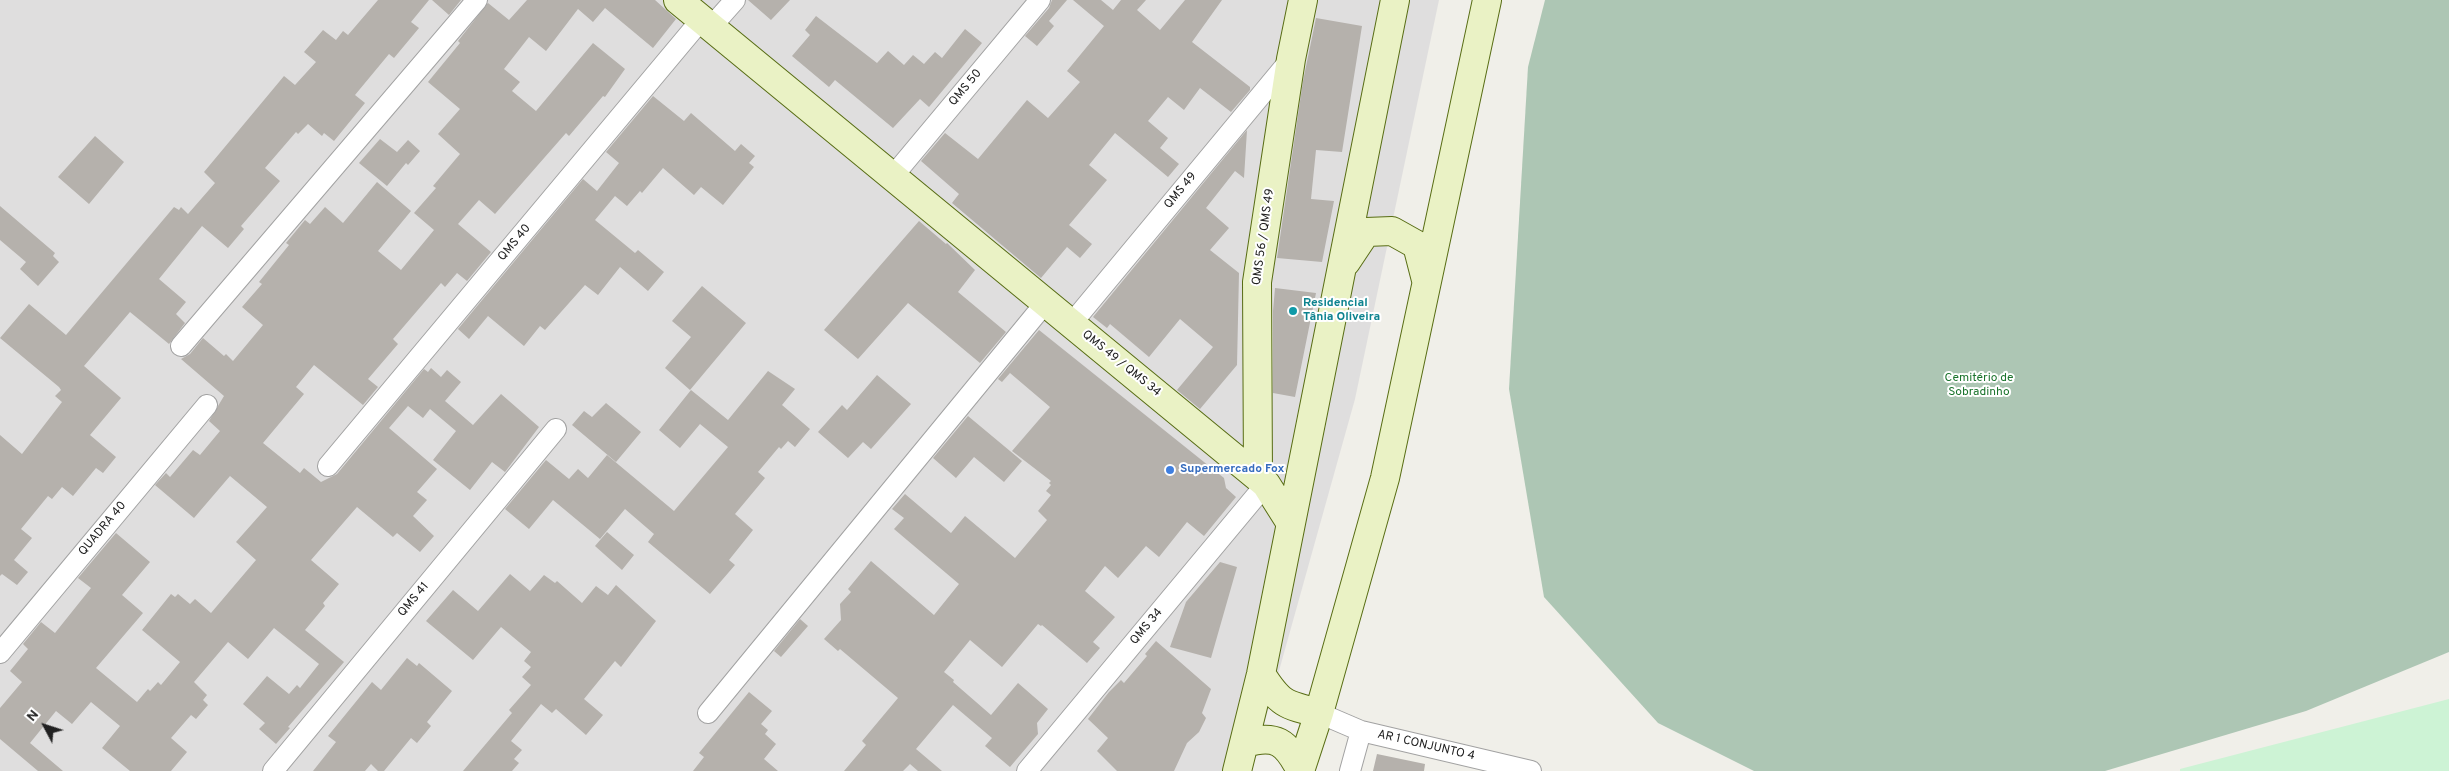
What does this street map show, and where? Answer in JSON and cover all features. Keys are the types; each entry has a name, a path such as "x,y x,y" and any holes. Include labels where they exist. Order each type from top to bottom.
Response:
{"main road":[{"name":"QMS 49 / QMS 34","path":"678,0 1262,480"},
{"name":"QMS 56 / QMS 49","path":"1262,480 1257,282 1291,59 1303,0"},
{"path":"1238,771 1261,674 1303,454 1395,0"},
{"path":"1300,770 1319,713 1385,478 1487,0"},
{"path":"1341,269 1366,232 1392,231 1418,245 1427,286"},
{"path":"1290,522 1262,480 1303,454"},
{"path":"1261,674 1275,696 1290,706 1319,713"},
{"path":"1245,743 1269,739 1279,742 1290,750 1300,770"}],"street":[{"path":"181,346 477,0"},
{"name":"QMS 40","path":"328,466 706,24 735,0"},
{"name":"QMS 50","path":"893,176 1040,0"},
{"name":"QMS 49","path":"1072,323 1291,59"},
{"path":"708,712 1046,302"},
{"name":"QUADRA 40","path":"0,653 206,405"},
{"name":"QMS 41","path":"272,771 556,430"},
{"name":"QMS 34","path":"1027,771 1262,480"},
{"path":"1319,713 1361,731"},
{"name":"AR 1 CONJUNTO 4","path":"1350,771 1361,731 1531,771"}],"shaded area":[{"path":"0,0 1439,0 1355,399 1251,771 0,771"}],"green space":[{"name":"Cemitério de Sobradinho","path":"1545,0 2449,0 2449,652 2306,711 2105,771 1754,771 1658,723 1544,597 1509,389 1528,67"},
{"path":"2449,699 2449,771 2180,771 2180,769"}],"building":[{"path":"378,0 429,0 411,22 419,28 394,58 389,54 355,95 365,103 334,141 324,133 322,136 308,124 298,134 296,132 265,168 280,181 241,226 244,229 228,248 202,226 159,279 186,302 176,314 185,323 169,344 130,312 84,366 121,398 90,435 116,457 103,473 96,468 73,496 62,487 52,499 48,496 21,529 32,538 14,560 28,572 17,585 2,574 0,576 0,435 22,454 62,402 55,396 61,390 59,387 0,338 29,304 66,335 174,207 179,210 181,207 188,214 215,183 204,172 284,76 295,85 316,62 304,52 323,30 336,40 343,31 348,35"},
{"path":"432,0 461,0 449,15"},
{"path":"527,0 655,0 676,19 653,48 605,8 593,22 578,9 546,51 529,37 504,69 520,82 512,91 536,111 593,43 625,69 605,97 603,96 569,136 566,133 495,214 479,200 458,224 491,252 467,281 457,273 445,287 441,283 393,339 398,344 368,379 378,387 363,405 314,365 296,387 304,394 263,443 300,473 304,468 321,482 337,474 424,369 428,372 431,368 441,377 447,370 461,382 445,401 473,425 501,394 539,427 505,472 492,462 470,490 433,460 456,431 430,409 423,418 408,406 389,428 437,469 417,492 427,500 413,516 434,536 420,552 397,533 393,537 357,507 311,560 339,584 323,603 325,606 305,630 344,662 288,727 290,728 276,744 259,729 265,723 243,704 267,676 289,694 297,685 300,688 319,664 274,628 248,659 228,642 194,682 207,695 203,700 208,705 196,719 191,715 171,738 187,752 171,771 130,771 102,748 120,726 91,702 72,724 56,711 30,743 63,771 38,771 0,739 0,708 22,682 10,671 28,649 23,644 41,622 55,633 91,588 78,578 116,533 150,562 122,595 143,613 96,668 137,702 148,689 150,691 158,682 161,685 180,662 142,630 171,594 175,597 178,594 190,604 195,599 211,613 256,560 236,542 267,507 230,476 194,518 155,485 166,473 170,477 193,450 200,455 220,431 209,421 224,396 181,359 190,354 203,338 224,356 226,354 233,361 263,325 242,307 262,284 259,282 289,245 286,243 305,220 310,224 325,207 343,223 377,182 411,211 378,251 401,270 434,230 414,213 436,188 433,186 460,154 438,134 460,109 428,82 460,43 458,41 488,3 509,20"},
{"path":"748,0 790,0 771,20"},
{"path":"1052,0 1067,0 1049,21 1054,26 1037,46 1025,36 1049,8"},
{"path":"1073,0 1101,0 1113,10 1121,0 1146,0 1137,10 1160,30 1185,0 1222,0 1192,42 1250,87 1250,90 1231,112 1200,88 1184,110 1168,97 1148,121 1168,138 1160,148 1179,164 1168,177 1115,133 1089,165 1107,180 1069,225 1092,244 1080,258 1067,247 1041,278 952,203 959,194 921,161 945,133 978,159 1027,100 1048,118 1080,82 1067,71 1104,26"},
{"path":"816,16 877,63 888,51 904,65 913,55 924,64 935,52 942,58 965,29 982,43 929,107 920,99 893,128 835,80 829,87 792,56 810,35 805,30"},
{"path":"1316,18 1362,26 1342,152 1316,150 1311,199 1334,201 1322,262 1277,258 1303,81"},
{"path":"653,96 684,121 691,113 735,151 741,144 755,156 749,163 754,167 723,205 701,187 694,195 663,168 642,193 640,191 627,206 615,196 595,220 635,253 638,250 664,272 648,291 620,267 598,295 585,285 545,330 540,326 524,346 488,316 469,339 458,329 583,179 597,191 619,163 606,152"},
{"path":"1247,130 1244,178 1235,171 1206,208 1229,228 1210,250 1239,273 1237,365 1200,409 1177,390 1213,347 1180,319 1149,357 1110,324 1107,328 1093,317"},
{"path":"95,136 124,162 89,204 58,177"},
{"path":"380,139 397,152 408,140 420,151 408,165 406,163 387,186 359,163"},
{"path":"0,206 55,253 53,256 59,262 38,286 20,269 26,262 0,240"},
{"path":"919,221 947,243 975,270 958,292 1006,332 980,363 908,303 858,359 824,330"},
{"path":"702,286 746,323 690,390 665,368 691,337 672,321"},
{"path":"1275,288 1316,293 1295,397 1273,393 1273,311"},
{"path":"1039,330 1224,478 1226,488 1236,497 1204,536 1187,522 1159,557 1146,546 1118,578 1105,566 1085,591 1115,617 1093,642 1100,648 1087,663 1042,625 1038,624 1002,667 970,640 944,672 954,680 953,682 991,715 1018,683 1048,709 1037,723 1038,734 1010,767 985,746 992,738 953,705 916,749 942,771 918,771 910,764 903,771 844,771 866,745 862,741 898,698 840,649 838,651 824,639 841,620 840,604 851,592 848,589 871,561 934,615 959,584 894,529 904,518 892,509 905,494 951,533 965,516 1015,558 1047,520 1038,511 1051,495 1046,491 1051,485 1049,483 1051,481 1012,451 1050,407 1010,373 1002,382 998,379"},
{"path":"768,371 795,389 782,405 810,429 795,447 788,441 781,449 779,447 758,472 765,478 735,514 753,530 729,560 735,565 710,594 648,542 654,534 625,509 600,539 553,500 529,529 505,509 546,460 569,479 578,469 588,478 607,455 674,511 728,447 700,424 680,448 659,430 691,390 728,420"},
{"path":"877,375 911,404 871,449 863,442 848,458 818,432 842,405 847,410"},
{"path":"606,403 641,432 616,462 572,425 584,411 592,417"},
{"path":"968,416 1022,461 1004,482 974,457 956,478 933,458"},
{"path":"607,532 634,555 622,570 595,546"},
{"path":"1220,562 1237,567 1211,658 1170,647 1186,602"},
{"path":"510,574 530,591 544,575 555,583 557,581 582,603 596,586 608,595 616,585 656,621 621,667 615,661 584,699 603,715 586,735 556,709 552,713 541,704 511,741 522,750 514,759 519,763 512,771 463,771 512,713 509,710 531,685 522,677 531,667 524,661 531,652 501,627 473,660 426,621 453,590 478,611"},
{"path":"800,619 808,626 781,657 774,651"},
{"path":"1156,641 1211,689 1202,713 1206,718 1199,732 1187,743 1174,771 1117,771 1097,751 1108,738 1088,719 1121,680 1124,683 1147,656 1145,654"},
{"path":"407,658 417,666 419,663 452,691 427,722 431,726 417,743 411,738 384,771 378,771 371,764 365,771 313,771 336,742 328,736 372,682 381,690"},
{"path":"749,692 772,711 761,724 768,730 765,734 776,744 764,759 778,771 693,771 704,757 699,753"},
{"path":"1377,754 1425,764 1424,771 1373,771"}],"place":[{"name":"Residencial Tânia Oliveira","path":"1293,311"},
{"name":"Supermercado Fox","path":"1170,470"}]}
